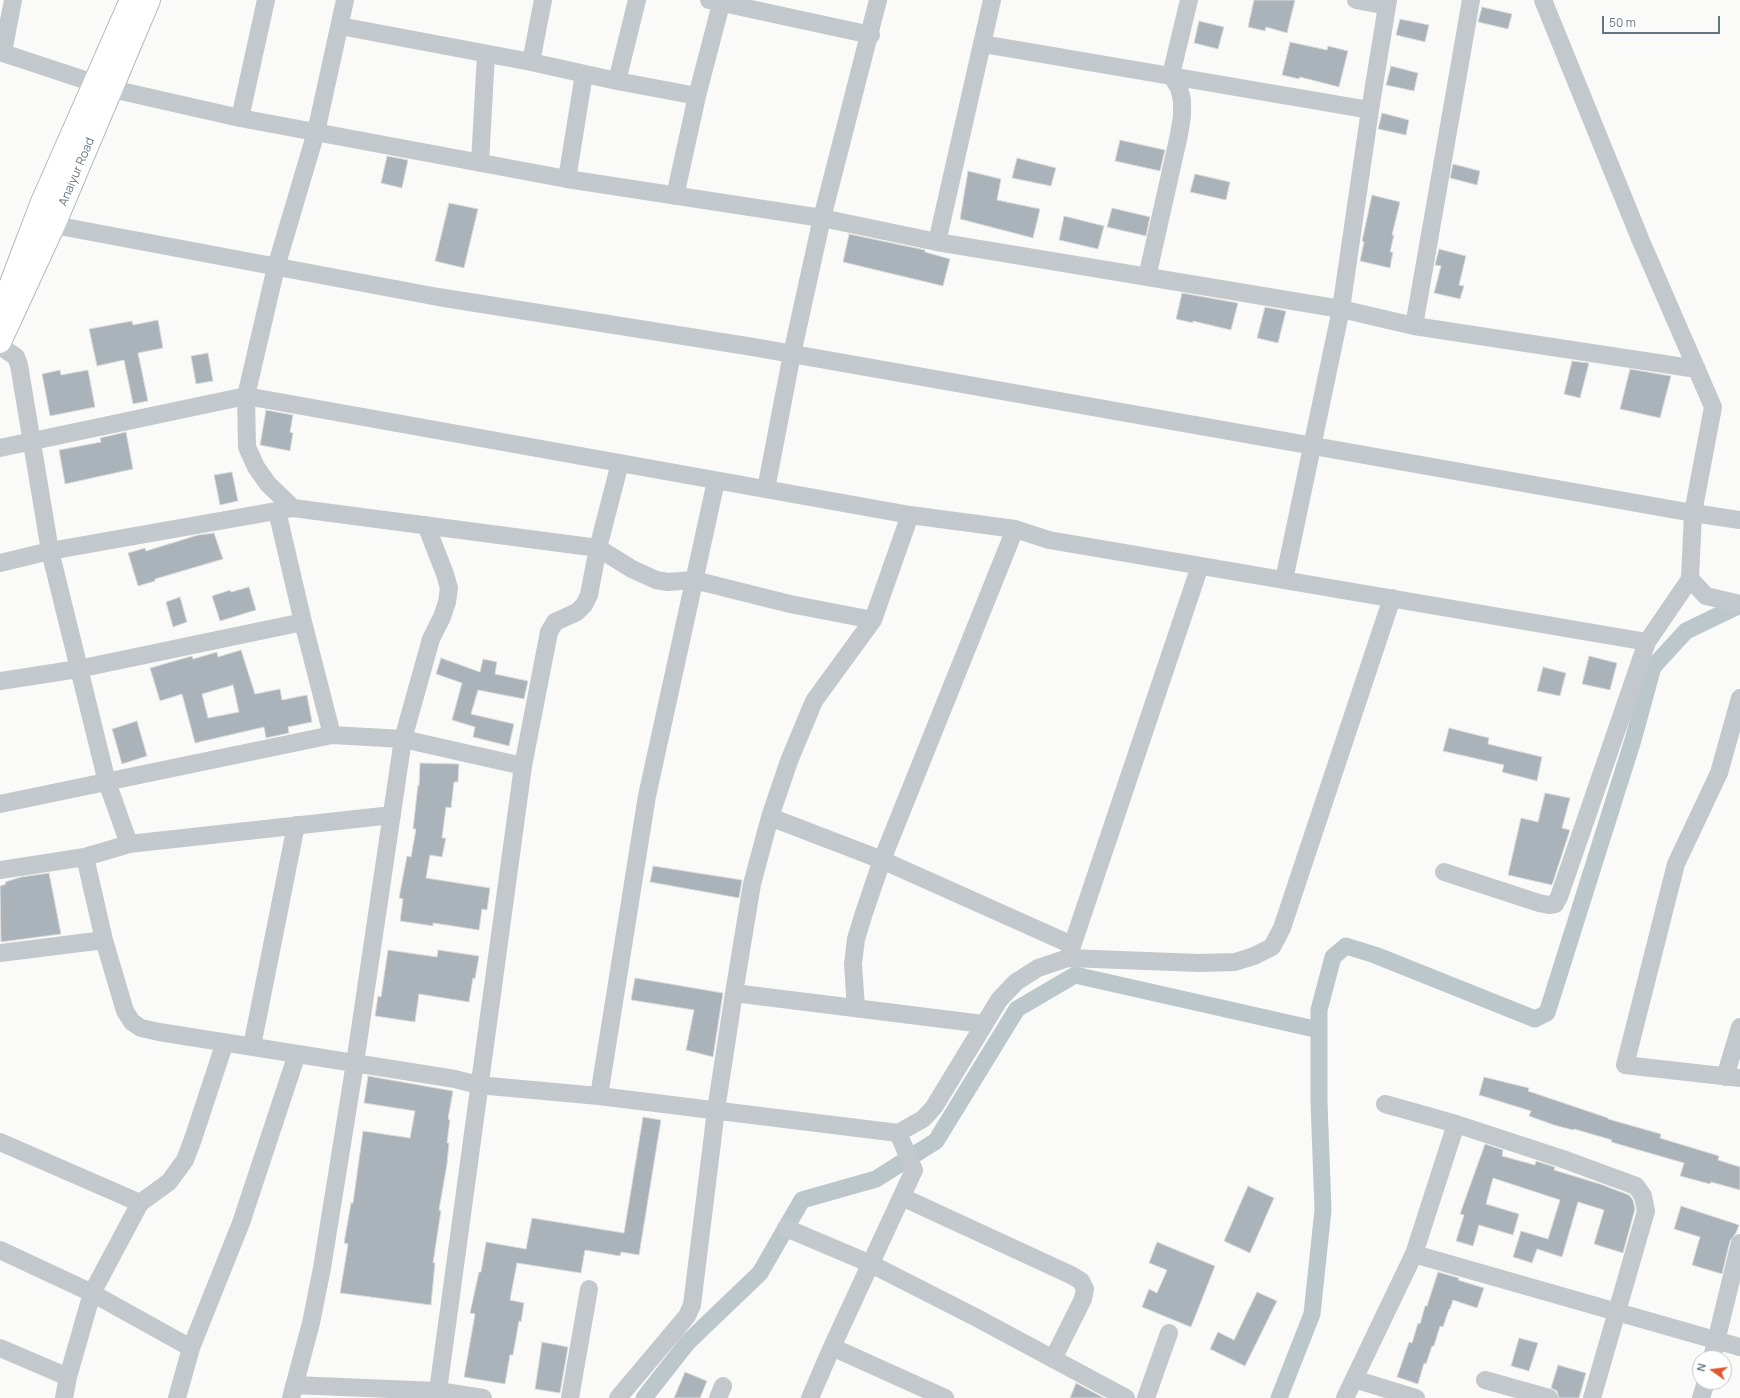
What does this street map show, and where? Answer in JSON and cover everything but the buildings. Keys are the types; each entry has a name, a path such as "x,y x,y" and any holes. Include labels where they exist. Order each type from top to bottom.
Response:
{"main road":[{"name":"Anaiyur Road","path":"103,87 131,0"},
{"name":"Anaiyur Road","path":"0,342 45,222 103,87 149,0"},
{"name":"Anaiyur Road","path":"0,312 45,222"}],"street":[{"path":"13,0 1,52 103,87 240,118 567,179 822,218 937,242 1341,309 1414,326 1697,369"},
{"path":"240,118 266,0"},
{"path":"332,735 303,622 285,510 256,467 247,447 246,396 276,267 316,132 345,0"},
{"path":"531,62 543,0"},
{"path":"617,81 637,0"},
{"path":"766,489 792,354 822,218 878,0"},
{"path":"937,242 992,0"},
{"path":"1147,277 1180,135 1182,100 1179,88 1171,75 1189,0"},
{"path":"1284,580 1341,309 1370,110 1388,3 1356,0"},
{"path":"1414,326 1471,0"},
{"path":"1444,872 1539,903 1549,905 1555,904 1559,897 1647,642 1690,579 1692,513 1713,407 1641,241 1543,0"},
{"path":"675,196 697,96 715,2 870,35"},
{"path":"340,26 531,62 617,81 697,96"},
{"path":"983,44 1370,110"},
{"path":"480,163 486,54"},
{"path":"567,179 584,74"},
{"path":"45,222 438,297 792,354 1692,513 1740,520"},
{"path":"0,346 16,357 19,365 50,551 107,782 129,844"},
{"path":"0,448 32,440 246,396 910,515 1015,528 1049,540 1647,642"},
{"path":"437,1395 478,1085 523,766 549,632 555,622 577,612 584,605 589,595 598,548 620,463"},
{"path":"599,1096 646,796 716,480"},
{"path":"0,563 50,551 285,510 598,548 638,572 656,580 668,582 694,580 790,604 872,620"},
{"path":"618,1398 687,1316 692,1305 716,1110 734,993 752,884 770,817 789,761 814,701 872,620 910,515"},
{"path":"426,526 446,574 449,588 447,602 442,617 431,639 403,739 355,1063 322,1268 311,1323 293,1391 437,1395 483,1398"},
{"path":"856,1008 853,964 856,939 882,860 1015,528"},
{"path":"85,857 104,940 124,1011 132,1022 142,1028 159,1032 455,1079 478,1085 599,1096 716,1110 900,1137 923,1119 934,1107 983,1024 999,1000 1016,982 1038,968 1070,952 1200,566"},
{"path":"1690,579 1706,596 1740,604"},
{"path":"770,817 882,860 1070,952 1199,963 1234,962 1254,956 1272,947 1282,928 1392,598"},
{"path":"0,681 78,669 303,622"},
{"path":"1740,698 1720,772 1676,864 1625,1065 1733,1078 1740,1027"},
{"path":"0,804 332,735 403,739 523,766"},
{"path":"0,870 85,857 129,844 392,815"},
{"path":"252,1046 296,825"},
{"path":"0,953 104,940"},
{"path":"734,993 983,1024"},
{"path":"64,1398 68,1377 92,1293 140,1202 169,1182 185,1160 225,1042"},
{"path":"177,1398 191,1348 241,1223 297,1054"},
{"path":"1385,1104 1456,1124 1563,1159 1636,1186 1643,1196 1646,1212 1592,1398"},
{"path":"1345,1398 1414,1254 1456,1124"},
{"path":"810,1398 914,1170 900,1137"},
{"path":"0,1142 140,1202"},
{"path":"902,1197 1081,1281 1085,1289 1083,1299 1053,1359"},
{"path":"786,1228 871,1264 1126,1398"},
{"path":"1715,1350 1740,1243"},
{"path":"0,1250 92,1293 191,1348"},
{"path":"1414,1254 1617,1313 1715,1350 1740,1347"},
{"path":"570,1398 589,1289"},
{"path":"1146,1398 1169,1333"},
{"path":"832,1347 945,1398"},
{"path":"0,1348 68,1377"},
{"path":"1354,1379 1416,1398"},
{"path":"1485,1380 1549,1398"}],"waterway":[{"path":"1279,1398 1312,1314 1323,1210 1319,1102 1319,1010 1333,957 1346,946 1375,955 1535,1019 1547,1013 1633,740 1653,667 1686,631 1740,605"},
{"path":"644,1398 688,1342 760,1273 802,1200 876,1179 936,1141 1017,1009 1075,975 1319,1030"}]}
